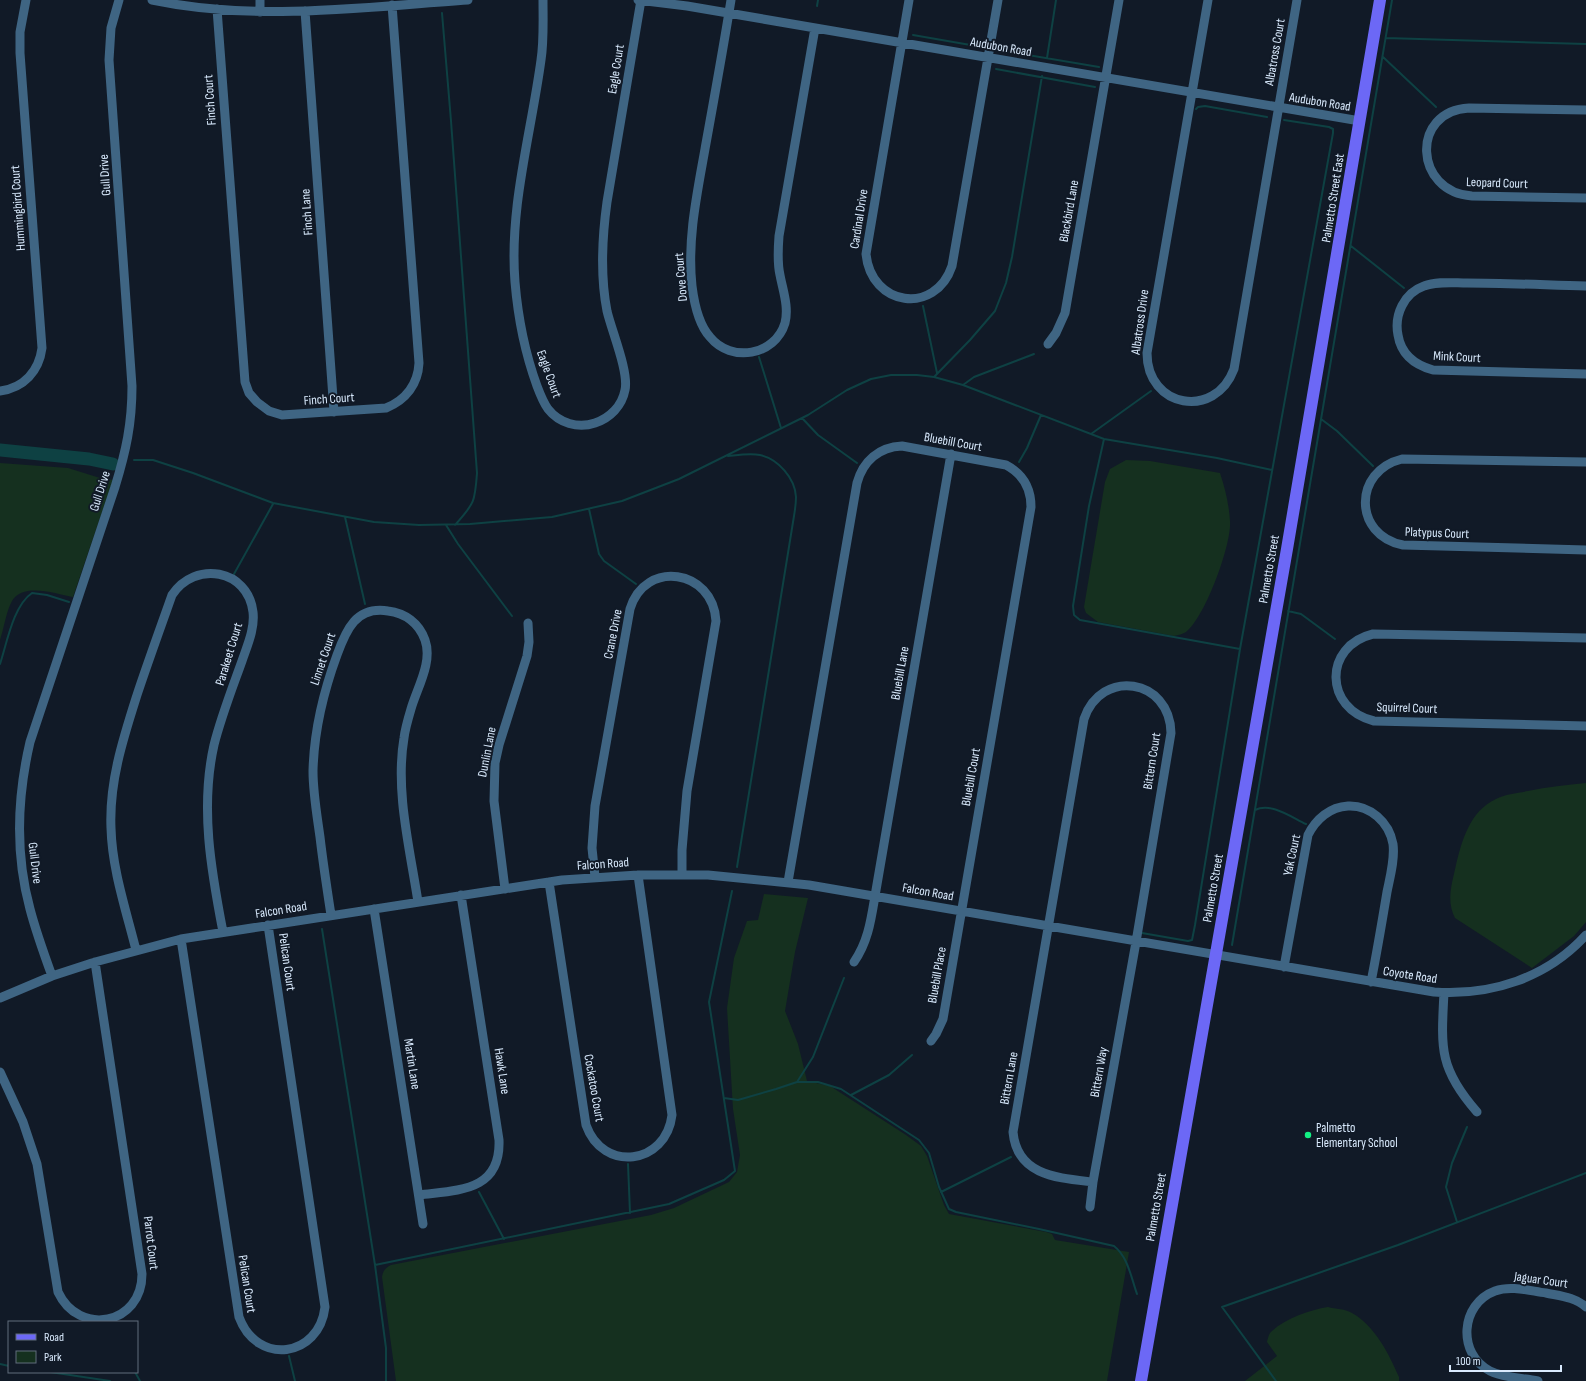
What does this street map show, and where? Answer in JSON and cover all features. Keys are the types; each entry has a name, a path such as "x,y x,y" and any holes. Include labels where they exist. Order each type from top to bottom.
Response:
{"main road":[{"name":"Palmetto Street East","path":"1313,401 1380,0"},
{"name":"Palmetto Street","path":"1141,1381 1313,401"}],"street":[{"name":"Hummingbird Court","path":"0,391 14,388 30,377 37,366 42,348 20,53 20,32 26,0"},
{"name":"Gull Drive","path":"52,976 35,928 25,887 19,846 20,804 24,769 30,742 115,487 124,456 132,410 132,386 109,60 112,28 118,0"},
{"path":"260,0 260,12"},
{"path":"159,1 217,9 260,12 305,11 349,4 392,5 468,0"},
{"name":"Eagle Court","path":"542,0 542,59 516,219 514,250 516,287 520,321 526,349 543,402 556,417 569,424 582,426 596,423 612,413 623,398 626,386 625,373 606,305 602,251 606,208 640,0"},
{"name":"Audubon Road","path":"640,0 814,28 1360,121"},
{"name":"Dove Court","path":"731,0 694,212 690,261 692,289 697,309 707,334 722,348 735,353 750,353 767,346 775,340 785,323 786,305 778,262 779,236 814,28"},
{"name":"Cardinal Drive","path":"909,0 866,254 868,266 877,283 891,295 904,299 918,298 932,293 942,284 950,272 960,224 998,0"},
{"name":"Blackbird Lane","path":"1048,344 1056,333 1065,313 1119,0"},
{"path":"1192,93 1208,0"},
{"name":"Albatross Court","path":"1278,108 1297,0"},
{"name":"Finch Court","path":"217,9 245,382 250,393 257,402 266,409 276,414 288,415 386,408 397,403 406,395 413,386 419,369 392,5"},
{"name":"Finch Lane","path":"305,11 334,412"},
{"name":"Albatross Drive","path":"1192,93 1147,353 1148,365 1154,382 1167,394 1185,401 1199,401 1212,396 1224,388 1234,369 1278,108"},
{"name":"Leopard Court","path":"1586,110 1456,109 1443,116 1435,124 1429,135 1426,148 1429,167 1436,179 1446,188 1458,194 1472,196 1586,198"},
{"name":"Mink Court","path":"1586,286 1480,283 1431,284 1419,288 1405,300 1397,323 1398,337 1404,350 1419,365 1433,370 1586,374"},
{"name":"Bluebill Court","path":"788,882 858,477 864,466 873,456 889,448 902,446 951,454 1000,463 1012,468 1025,482 1031,501 962,911"},
{"name":"Bluebill Lane","path":"854,962 861,953 867,938 951,454"},
{"name":"Platypus Court","path":"1586,462 1402,459 1389,463 1373,477 1367,489 1365,503 1367,517 1374,529 1384,538 1396,544 1586,550"},
{"name":"Parakeet Court","path":"136,950 115,866 111,829 111,809 115,772 128,723 172,595 179,586 194,576 210,573 226,576 244,588 252,603 254,613 251,633 214,744 208,787 207,819 212,867 223,932"},
{"name":"Crane Drive","path":"595,878 592,848 595,806 630,609 634,600 646,585 659,578 671,576 678,576 692,580 708,594 714,607 716,621 687,791 682,843 682,874"},
{"name":"Linnet Court","path":"331,915 314,798 314,766 318,720 331,672 348,629 359,618 378,610 394,611 408,618 420,629 426,644 426,664 407,722 401,758 402,798 418,902"},
{"name":"Dunlin Lane","path":"505,889 494,801 494,776 499,745 527,656 529,642 528,623"},
{"name":"Squirrel Court","path":"1586,638 1373,634 1354,642 1344,651 1338,663 1335,676 1338,690 1344,703 1360,716 1374,720 1586,726"},
{"name":"Bittern Court","path":"1048,926 1086,714 1092,702 1101,694 1112,688 1131,685 1144,689 1156,696 1167,713 1171,726 1136,942"},
{"name":"Yak Court","path":"1284,967 1308,835 1315,824 1324,815 1335,809 1354,806 1368,810 1380,818 1389,830 1394,852 1371,982"},
{"name":"Falcon Road","path":"0,998 52,976 136,950 181,939 549,882 638,875 682,874 788,882 1215,956"},
{"name":"Cockatoo Court","path":"549,882 586,1125 591,1137 600,1147 617,1156 630,1158 649,1152 659,1145 670,1128 672,1115 638,875"},
{"name":"Hawk Lane","path":"419,1195 464,1189 476,1185 491,1172 499,1153 499,1140 462,895"},
{"name":"Martin Lane","path":"374,908 423,1224"},
{"name":"Bluebill Place","path":"931,1041 943,1019 962,911"},
{"name":"Pelican Court","path":"181,939 239,1317 249,1335 259,1344 272,1349 292,1349 308,1341 318,1331 324,1317 325,1307 268,925"},
{"name":"Bittern Lane","path":"1048,926 1013,1132 1014,1138 1017,1149 1023,1159 1036,1170 1051,1175 1093,1182"},
{"name":"Coyote Road","path":"1215,956 1444,993 1462,993 1489,989 1529,976 1553,963 1574,948 1586,935"},
{"name":"Bittern Way","path":"1090,1207 1093,1182 1136,942"},
{"name":"Parrot Court","path":"0,1072 23,1122 37,1164 58,1292 68,1307 83,1317 100,1320 118,1316 129,1308 137,1298 141,1286 142,1274 95,962"},
{"path":"1444,993 1442,1032 1445,1059 1455,1084 1477,1112"},
{"name":"Jaguar Court","path":"1538,1381 1496,1373 1485,1367 1476,1358 1469,1347 1467,1335 1468,1322 1473,1309 1482,1298 1488,1294 1507,1288 1571,1298 1586,1306"}],"green space":[{"path":"1126,460 1150,461 1220,473 1224,484 1230,521 1227,546 1209,597 1193,624 1186,632 1182,634 1174,636 1098,622 1086,613 1084,607 1105,482 1110,469"},
{"path":"0,463 68,468 100,478 113,480 73,597 40,591 24,592 17,595 10,605 0,640"},
{"path":"1586,783 1586,922 1574,936 1532,968 1455,918 1452,911 1450,898 1461,846 1468,827 1487,804 1496,799 1507,795 1557,786"},
{"path":"764,894 808,898 795,952 785,1011 798,1044 807,1081 830,1086 921,1146 927,1156 944,1205 949,1214 1046,1232 1052,1234 1055,1240 1129,1252 1107,1381 396,1381 382,1277 383,1273 389,1266 651,1215 674,1208 729,1182 737,1172 740,1155 733,1109 727,1008 734,958 747,921 758,920"},
{"path":"1328,1307 1350,1312 1368,1325 1391,1359 1399,1377 1399,1381 1245,1381 1277,1356 1267,1342 1271,1332 1284,1322 1298,1315"}],"waterway":[{"path":"817,6 818,0"},
{"path":"1047,58 1056,0"},
{"path":"1232,945 1392,0"},
{"path":"442,13 477,473 476,490 473,501 467,512 455,525"},
{"path":"913,35 982,47"},
{"path":"1386,38 1586,44"},
{"path":"998,50 1099,67"},
{"path":"1383,57 1436,107"},
{"path":"996,69 1095,87"},
{"path":"934,377 970,340 995,311 1006,283 1012,257 1042,76"},
{"path":"1196,109 1198,107 1205,106 1267,117"},
{"path":"1142,933 1188,941 1192,940 1195,925 1240,649 1333,133 1333,129 1329,127 1284,120"},
{"path":"1351,246 1404,288"},
{"path":"923,306 937,373"},
{"path":"963,385 974,377 1034,354"},
{"path":"759,357 781,428"},
{"path":"134,460 153,460 193,473 273,503 374,522 419,525 470,524 552,517 622,501 679,479 808,415 847,390 871,379 891,375 917,375 934,377 963,385 1104,439 1217,458 1272,470"},
{"path":"1091,434 1151,391"},
{"path":"1019,462 1027,448 1041,415"},
{"path":"802,418 818,435 857,463"},
{"path":"1321,419 1337,431 1373,466"},
{"path":"1104,439 1089,506 1073,606 1074,615 1080,620 1240,649"},
{"path":"0,450 89,459 113,464"},
{"path":"728,456 756,454 767,457 779,465 789,476 795,490 796,497 737,867"},
{"path":"234,574 273,504"},
{"path":"589,509 599,554 604,561 636,584"},
{"path":"345,517 365,604"},
{"path":"446,525 458,544 512,616"},
{"path":"0,664 15,616 25,599 32,593 47,595 69,602"},
{"path":"1288,611 1301,614 1335,639"},
{"path":"1255,810 1261,808 1274,809 1306,824"},
{"path":"375,1265 669,1204 724,1180 735,1171 709,1002 732,891"},
{"path":"322,929 375,1265 386,1348 386,1381"},
{"path":"797,1082 813,1057 844,978"},
{"path":"851,1095 889,1075 912,1055"},
{"path":"724,1098 738,1100 797,1082 818,1082 841,1089 919,1140 929,1153 939,1187 949,1209 956,1212 1114,1246 1126,1262 1137,1294"},
{"path":"1457,1222 1446,1187 1452,1163 1467,1127"},
{"path":"941,1192 1011,1157"},
{"path":"628,1164 630,1213"},
{"path":"1276,1381 1222,1307 1398,1245 1586,1173"},
{"path":"479,1192 504,1239"},
{"path":"289,1356 295,1381"},
{"path":"0,1364 8,1366"},
{"path":"57,1373 110,1381"},
{"path":"136,1373 140,1381"}],"place":[{"name":"Palmetto Elementary School","path":"1308,1135"}]}
